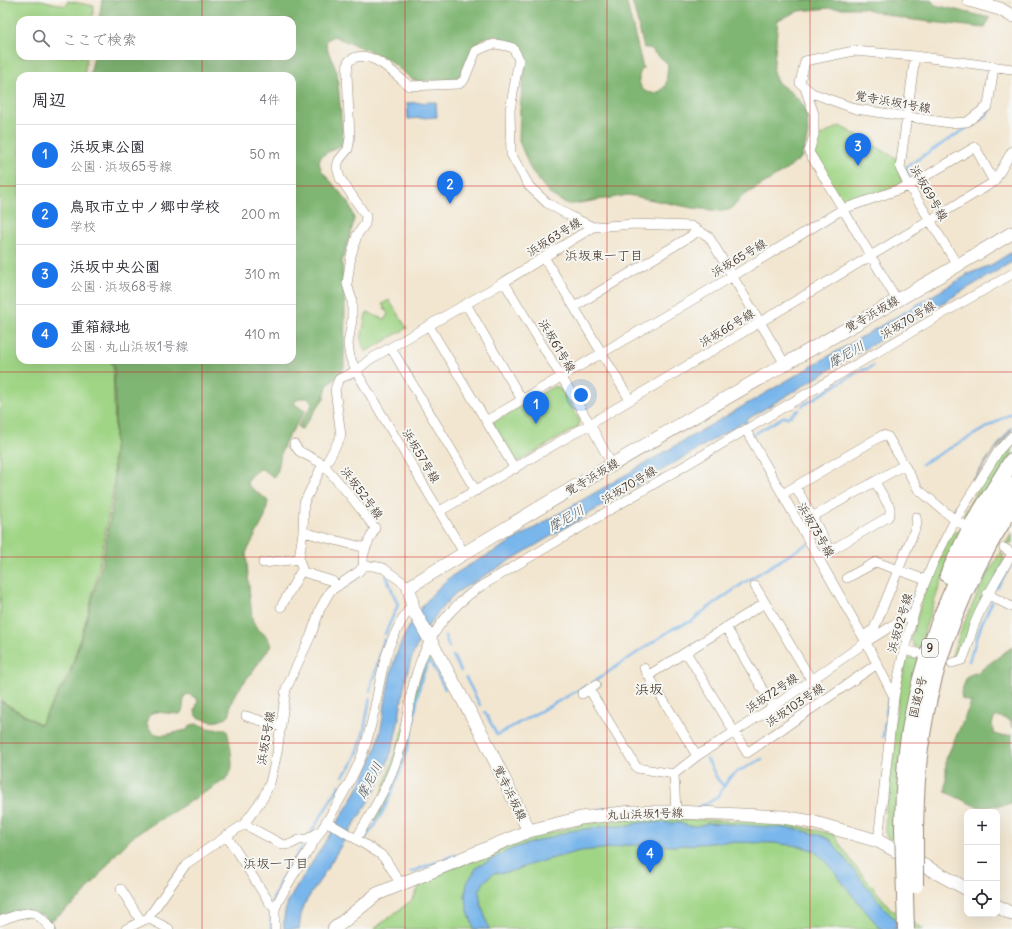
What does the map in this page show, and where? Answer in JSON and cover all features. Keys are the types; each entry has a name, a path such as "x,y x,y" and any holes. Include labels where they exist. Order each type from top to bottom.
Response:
{"highway":[{"path":"921,707 920,669 926,643 947,579 958,552 971,527 1012,461"},
{"name":"国道9号","path":"921,707 930,648 951,592 983,530 1012,485"},
{"name":"国道9号","path":"906,929 909,829 906,761 921,707 960,601 984,552 1012,506"},
{"path":"921,707 968,602 982,575 1012,526"},
{"name":"国道9号","path":"909,829 915,878 917,929"}],"street":[{"path":"969,0 1000,9 1012,16"},
{"name":"浜坂57号線","path":"464,553 356,371 350,357 348,344 352,320 352,300 347,284 351,256 357,235 365,224 366,216 340,178 336,167 339,160 348,149 350,138 347,74 348,62 353,57 363,56 379,60 409,86 459,84 464,80 476,51 489,45 499,43 513,48 519,59 510,110 511,154 529,186 547,203 593,227"},
{"path":"897,300 809,152 814,135 814,114 808,100 805,87 800,83 805,61 854,51 915,56 1012,70"},
{"name":"浜坂69号線","path":"915,56 900,168 908,186 958,266"},
{"name":"覚寺浜坂1号線","path":"805,87 812,93 856,109 950,123 967,122 988,106 994,67"},
{"name":"浜坂65号線","path":"486,421 733,276 842,209 908,186 974,147 994,182"},
{"name":"浜坂66号線","path":"440,511 515,469 994,182 1012,151"},
{"name":"浜坂63号線","path":"324,464 328,462 341,436 335,388 339,379 356,371 369,360 504,282 593,227 635,224 691,226 709,237 784,364"},
{"path":"574,307 699,232"},
{"name":"覚寺浜坂線","path":"529,831 484,738 413,606 409,587 784,364 958,266 1012,233"},
{"path":"544,257 630,400"},
{"name":"浜坂70号線","path":"353,838 387,783 399,753 415,675 424,650 429,637 450,610 468,595 933,319 1012,274"},
{"name":"浜坂61号線","path":"504,282 590,424 612,465"},
{"path":"466,304 522,400"},
{"path":"429,326 515,469"},
{"path":"391,348 476,491"},
{"name":"浜坂73号線","path":"746,430 867,638 877,664 894,697"},
{"path":"786,492 883,435 888,437 918,489 955,520 964,525"},
{"name":"浜坂92号線","path":"878,841 894,697 914,613 933,563 955,520 999,450 1012,436"},
{"path":"294,444 299,451 324,464"},
{"name":"浜坂52号線","path":"304,572 299,559 303,532 304,504 324,464 375,528 362,560 364,566"},
{"path":"812,517 904,465"},
{"path":"796,487 812,517 826,552 888,517 890,508 875,482"},
{"path":"867,638 874,629 899,570 917,524 916,517"},
{"path":"303,532 366,548"},
{"path":"952,663 962,660 987,594 1009,552"},
{"path":"264,563 299,559"},
{"path":"847,578 876,562 926,580"},
{"path":"364,566 384,568 409,587"},
{"name":"浜坂5号線","path":"126,929 144,919 186,864 244,824 263,798 270,784 277,753 286,689 311,635 320,609 330,591 364,566"},
{"path":"281,607 300,573 304,572 332,580 338,586"},
{"path":"755,586 812,681"},
{"path":"987,594 1012,606"},
{"path":"697,756 647,672 686,652 765,603"},
{"path":"244,824 283,845 307,839 329,823 349,784 362,754 374,716 384,662 401,621 413,606"},
{"name":"浜坂72号線","path":"674,774 697,756 812,681 867,638 914,613"},
{"path":"726,627 773,707"},
{"path":"904,650 917,653"},
{"path":"686,652 735,732"},
{"name":"浜坂103号線","path":"735,732 747,753 877,664"},
{"path":"589,689 638,768 674,774 676,812"},
{"path":"246,716 281,727"},
{"name":"丸山浜坂1号線","path":"334,929 377,894 400,883 529,831 581,818 631,812 676,812 783,817 812,822 878,841 964,887"},
{"path":"329,823 380,854 386,860 400,883"},
{"path":"275,929 275,909 284,889 321,830"},
{"path":"226,835 275,909"},
{"path":"121,889 144,919 164,928"},
{"path":"1000,908 1012,914"},
{"path":"0,921 25,913 33,913 51,929"}],"green space":[{"path":"0,0 41,0 66,6 68,1 94,6 93,16 16,16 16,60 86,60 85,72 16,72 16,364 113,365 115,441 113,458 114,483 100,562 88,613 69,674 40,724 0,700"},
{"path":"102,0 626,0 643,68 639,76 639,82 643,90 650,93 658,92 666,85 668,64 649,48 644,48 632,0 931,0 935,5 990,18 985,28 905,19 863,8 830,8 799,11 778,20 773,73 777,82 793,94 801,102 805,109 808,133 806,143 801,158 786,170 743,196 732,208 720,211 693,208 628,195 569,204 551,195 531,170 519,141 520,108 525,65 522,52 518,45 495,35 484,38 474,45 464,67 456,79 417,81 412,79 386,58 333,36 327,40 326,43 328,51 337,72 343,139 342,145 326,153 320,158 319,163 322,171 349,203 354,219 342,261 345,310 344,367 340,374 327,386 324,398 302,429 298,426 313,403 308,398 300,398 294,402 300,408 306,410 285,443 281,452 278,470 274,477 260,469 249,478 247,483 268,501 265,517 246,553 252,619 256,627 268,638 271,646 234,696 230,706 230,714 222,720 210,721 196,716 195,711 198,700 191,695 186,694 182,712 180,714 154,712 150,715 147,722 150,730 162,735 187,730 190,726 196,724 215,729 226,729 231,750 231,771 225,780 135,835 116,854 81,898 49,922 41,914 0,918 0,701 40,725 70,675 102,563 114,494 115,422 113,364 296,364 296,72 91,72 93,60 296,60 296,16 100,16"},
{"path":"840,126 898,159 902,180 900,185 846,205 841,203 813,155 816,138"},
{"path":"389,300 407,328 365,352 361,340 366,314 369,312 375,316 385,319 388,314 382,304"},
{"path":"554,386 560,388 580,421 578,427 518,462 513,461 493,426 494,422"},
{"path":"1012,443 1012,455 942,579 925,629 912,686 897,843 888,838 885,833 889,769 894,725 906,661 910,658 917,658 919,649 914,646 911,639 923,596 951,534 957,530 963,532 967,519 964,514 988,473"},
{"path":"1012,533 1012,543 1007,543 1001,552 1004,560 962,654 956,660 951,658 978,594 994,564"},
{"path":"1012,647 1012,728 1011,721 1001,717 995,717 992,724 994,734 1001,736 1012,735 1012,804 983,807 973,805 946,792 946,759 971,702 962,699 961,693 967,676 978,672"},
{"path":"428,652 432,658 422,674 411,731 402,765 387,801 376,821 377,813 386,802 377,808"},
{"path":"644,818 780,822 833,834 856,867 891,909 924,929 374,929 412,900 423,880 520,841 587,823"}],"water":[{"path":"436,102 437,117 408,119 407,103"},
{"name":"摩尼川","path":"1012,252 1012,262 746,420 748,425 745,425 743,422 457,592 434,618 416,648 408,670 392,751 376,787 363,811 305,903 299,929 284,929 285,913 290,898 349,804 369,766 379,737 394,663 404,636 419,611 448,579 966,276 967,273 968,274 991,265"},
{"path":"1012,427 1012,430 989,458 954,512 953,511 988,458"},
{"path":"636,823 679,823 689,826 697,826 708,823 797,829 823,836 830,840 884,908 899,924 909,929 882,929 879,927 827,862 813,850 798,846 773,843 724,842 674,846 624,845 612,848 580,851 535,863 509,872 494,873 484,882 479,892 481,904 489,929 474,929 465,897 467,883 477,867 511,849 571,831 606,826 630,826"}],"waterway":[{"path":"909,176 906,171 907,166 986,116 991,108"},
{"path":"802,406 859,371 873,366"},
{"path":"753,435 783,417 788,417 799,410"},
{"path":"922,464 1012,413"},
{"path":"592,683 674,628 692,621 745,582 807,544"},
{"path":"997,588 1010,566"},
{"path":"385,634 398,605 386,575"},
{"path":"910,609 916,589"},
{"path":"969,661 982,623 992,602"},
{"path":"445,636 449,647"},
{"path":"370,691 384,639"},
{"path":"453,656 461,671"},
{"path":"363,840 380,816 395,786 410,738 422,676 429,662 432,664 445,689"},
{"path":"466,678 480,705"},
{"path":"485,712 497,735 586,686"},
{"path":"886,715 889,694"},
{"path":"343,776 351,766 359,748 364,731 370,697"},
{"path":"883,737 885,722"},
{"path":"707,759 718,780 724,786"},
{"path":"697,808 717,797 730,777 762,759"},
{"path":"310,834 340,785"},
{"path":"600,809 618,807"},
{"path":"272,902 280,882 305,842"},
{"path":"411,872 455,855"},
{"path":"271,909 271,929"}],"place":[{"name":"浜坂中央公園","path":"858,166"},
{"name":"鳥取市立中ノ郷中学校","path":"450,204"},
{"name":"浜坂東公園","path":"536,424"},
{"name":"重箱緑地","path":"650,873"}],"district":[{"name":"浜坂東一丁目","path":"604,255"},
{"name":"浜坂","path":"649,689"},
{"name":"浜坂一丁目","path":"276,863"}]}
